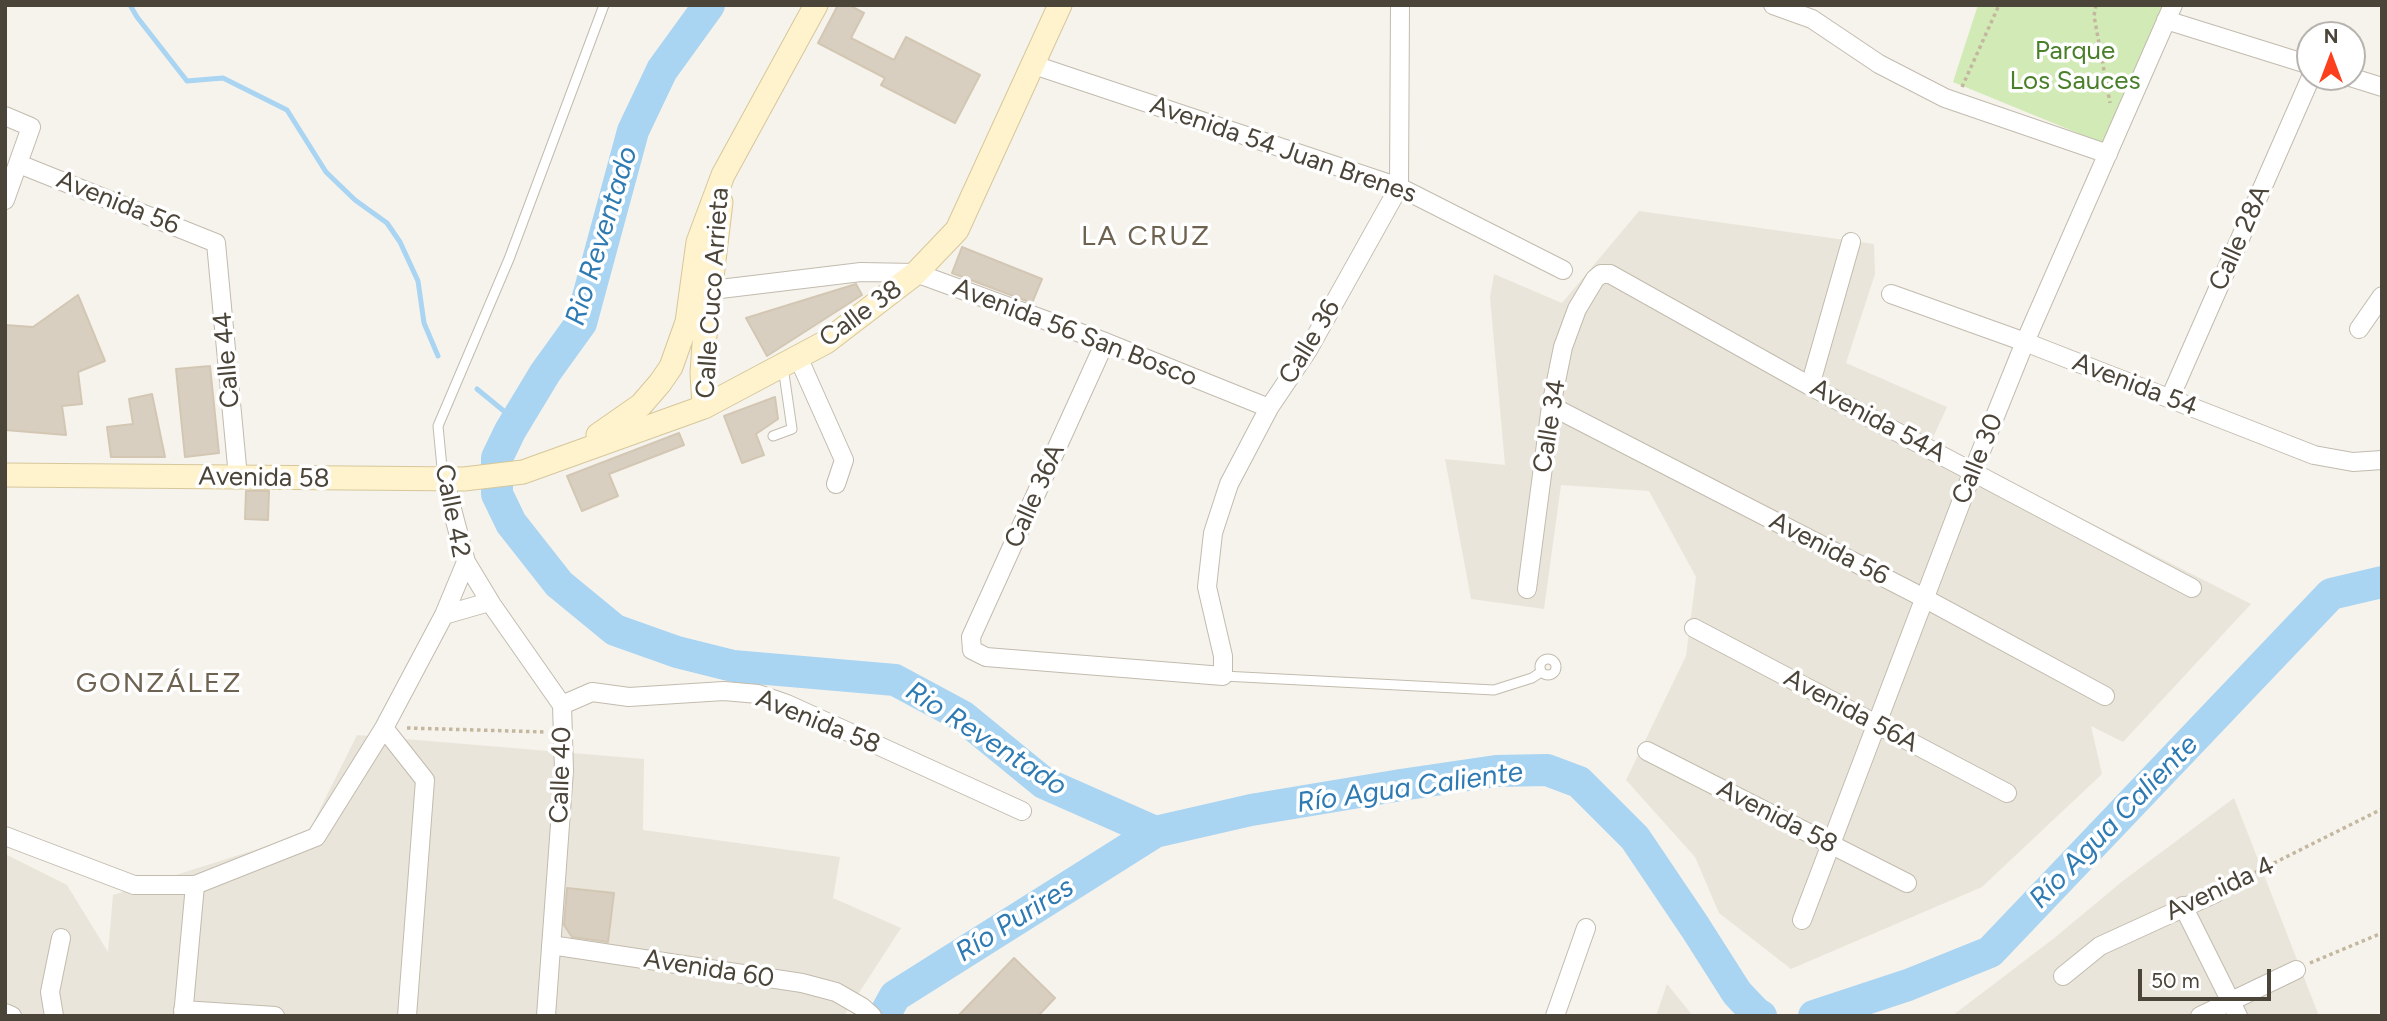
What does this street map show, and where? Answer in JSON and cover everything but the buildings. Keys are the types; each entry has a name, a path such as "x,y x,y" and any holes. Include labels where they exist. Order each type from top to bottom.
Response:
{"main road":[{"path":"723,175 816,5"},
{"name":"Calle 38","path":"519,473 704,407 826,342 916,273 957,230 1060,5"},
{"name":"Calle Cuco Arrieta","path":"704,407 702,373 723,175"},
{"name":"Calle Cuco Arrieta","path":"519,473 583,444 619,422 641,405 671,367 687,322 698,242 723,175"},
{"name":"Avenida 58","path":"5,475 454,479 519,473"}],"street":[{"name":"Calle 36","path":"1223,676 1223,656 1207,587 1213,533 1229,484 1269,408 1308,349 1399,187 1400,5"},
{"path":"1773,5 1812,19 1879,64 1956,102 2108,154"},
{"path":"2169,13 2296,60"},
{"name":"Calle 30","path":"1802,920 2025,342 2169,13"},
{"name":"Avenida 54 Juan Brenes","path":"1034,65 1399,187 1563,270"},
{"name":"Calle 28A","path":"2170,398 2305,91"},
{"path":"5,116 31,127 6,200"},
{"name":"Avenida 56","path":"19,164 216,243"},
{"path":"1810,386 1851,242"},
{"name":"Calle 44","path":"216,243 238,477"},
{"name":"Avenida 56 San Bosco","path":"712,290 860,272 916,273 1105,342 1269,408"},
{"name":"Avenida 54A","path":"1601,274 1610,274 1810,386 2192,588"},
{"name":"Calle 34","path":"1527,589 1551,406 1563,346 1577,309 1595,279 1601,274"},
{"name":"Avenida 54","path":"1891,294 2025,342 2314,455 2353,462 2382,460"},
{"path":"2360,328 2382,296"},
{"name":"Calle 36A","path":"1105,342 971,637 972,650 986,657 1223,676"},
{"path":"791,361 844,460 836,484"},
{"name":"Avenida 56","path":"1551,406 1924,598 2105,696"},
{"name":"Calle 42","path":"195,885 316,837 384,728 444,615 466,562 454,479"},
{"name":"Calle 40","path":"466,562 489,601 562,705 564,770 546,1016"},
{"path":"444,615 489,601"},
{"name":"Avenida 56A","path":"1695,628 2007,793"},
{"name":"Avenida 58","path":"562,705 592,692 629,697 724,691 758,694 787,704 1022,811"},
{"path":"384,728 425,780 407,1016"},
{"name":"Avenida 58","path":"1647,751 1907,883"},
{"path":"5,836 134,885 195,885 183,1013 275,1016"},
{"name":"Avenida 4","path":"2063,976 2100,946 2216,892"},
{"path":"2183,906 2234,1008"},
{"path":"1555,1016 1586,928"},
{"path":"54,1016 50,992 61,937"},
{"name":"Avenida 60","path":"551,945 802,983 836,992 867,1011"},
{"path":"2200,1016 2234,1008 2295,970"},
{"path":"5,1013 12,1016"}],"lane":[{"name":"Calle 42","path":"454,479 438,426 509,259 604,5"},
{"path":"773,436 792,429 791,361"},
{"path":"1223,676 1494,690 1532,678 1541,672"}],"path":[{"path":"1956,102 1999,5"},
{"path":"2096,5 2094,16 2111,110 2116,98"},
{"path":"384,728 563,732"},
{"name":"Avenida 4","path":"2216,892 2382,809"},
{"path":"2295,970 2382,933"}],"shaded area":[{"path":"1639,211 1874,244 1875,274 1846,363 1947,407 1931,442 2251,604 2123,742 2091,726 2102,774 1982,887 1791,969 1719,913 1695,857 1626,780 1686,656 1696,577 1649,491 1561,485 1544,609 1471,599 1445,459 1505,465 1490,297 1494,274 1562,303"},
{"path":"357,735 644,759 643,830 840,857 833,898 901,928 844,1016 5,1016 5,854 67,885 108,952 113,895 308,833"},
{"path":"2234,798 2319,1016 1952,1016 2053,939 2124,880"},
{"path":"1667,984 1693,1016 1656,1016"}],"green space":[{"name":"Parque Los Sauces","path":"1978,5 2171,5 2107,145 1953,82"}],"waterway":[{"path":"130,5 187,81 223,78 287,110 326,172 355,200 387,223 400,242 418,281 424,323 438,356"},
{"name":"Rio Reventado","path":"709,5 662,70 633,131 581,323 545,373 497,458 497,494 511,523 559,584 615,630 677,652 733,666 895,680 962,716 1044,783 1155,832"},
{"path":"477,389 516,421"},
{"name":"Río Agua Caliente","path":"1814,1016 1908,985 1990,952 2331,594 2382,582"},
{"name":"Río Agua Caliente","path":"884,1016 895,996 1155,832 1251,810 1401,785 1496,771 1547,770 1579,782 1635,838 1737,993 1761,1016"}],"district":[{"name":"LA CRUZ","path":"1146,237"},
{"name":"GONZÁLEZ","path":"159,684"}],"water label":[{"name":"Río Purires","path":"1015,920"}]}
